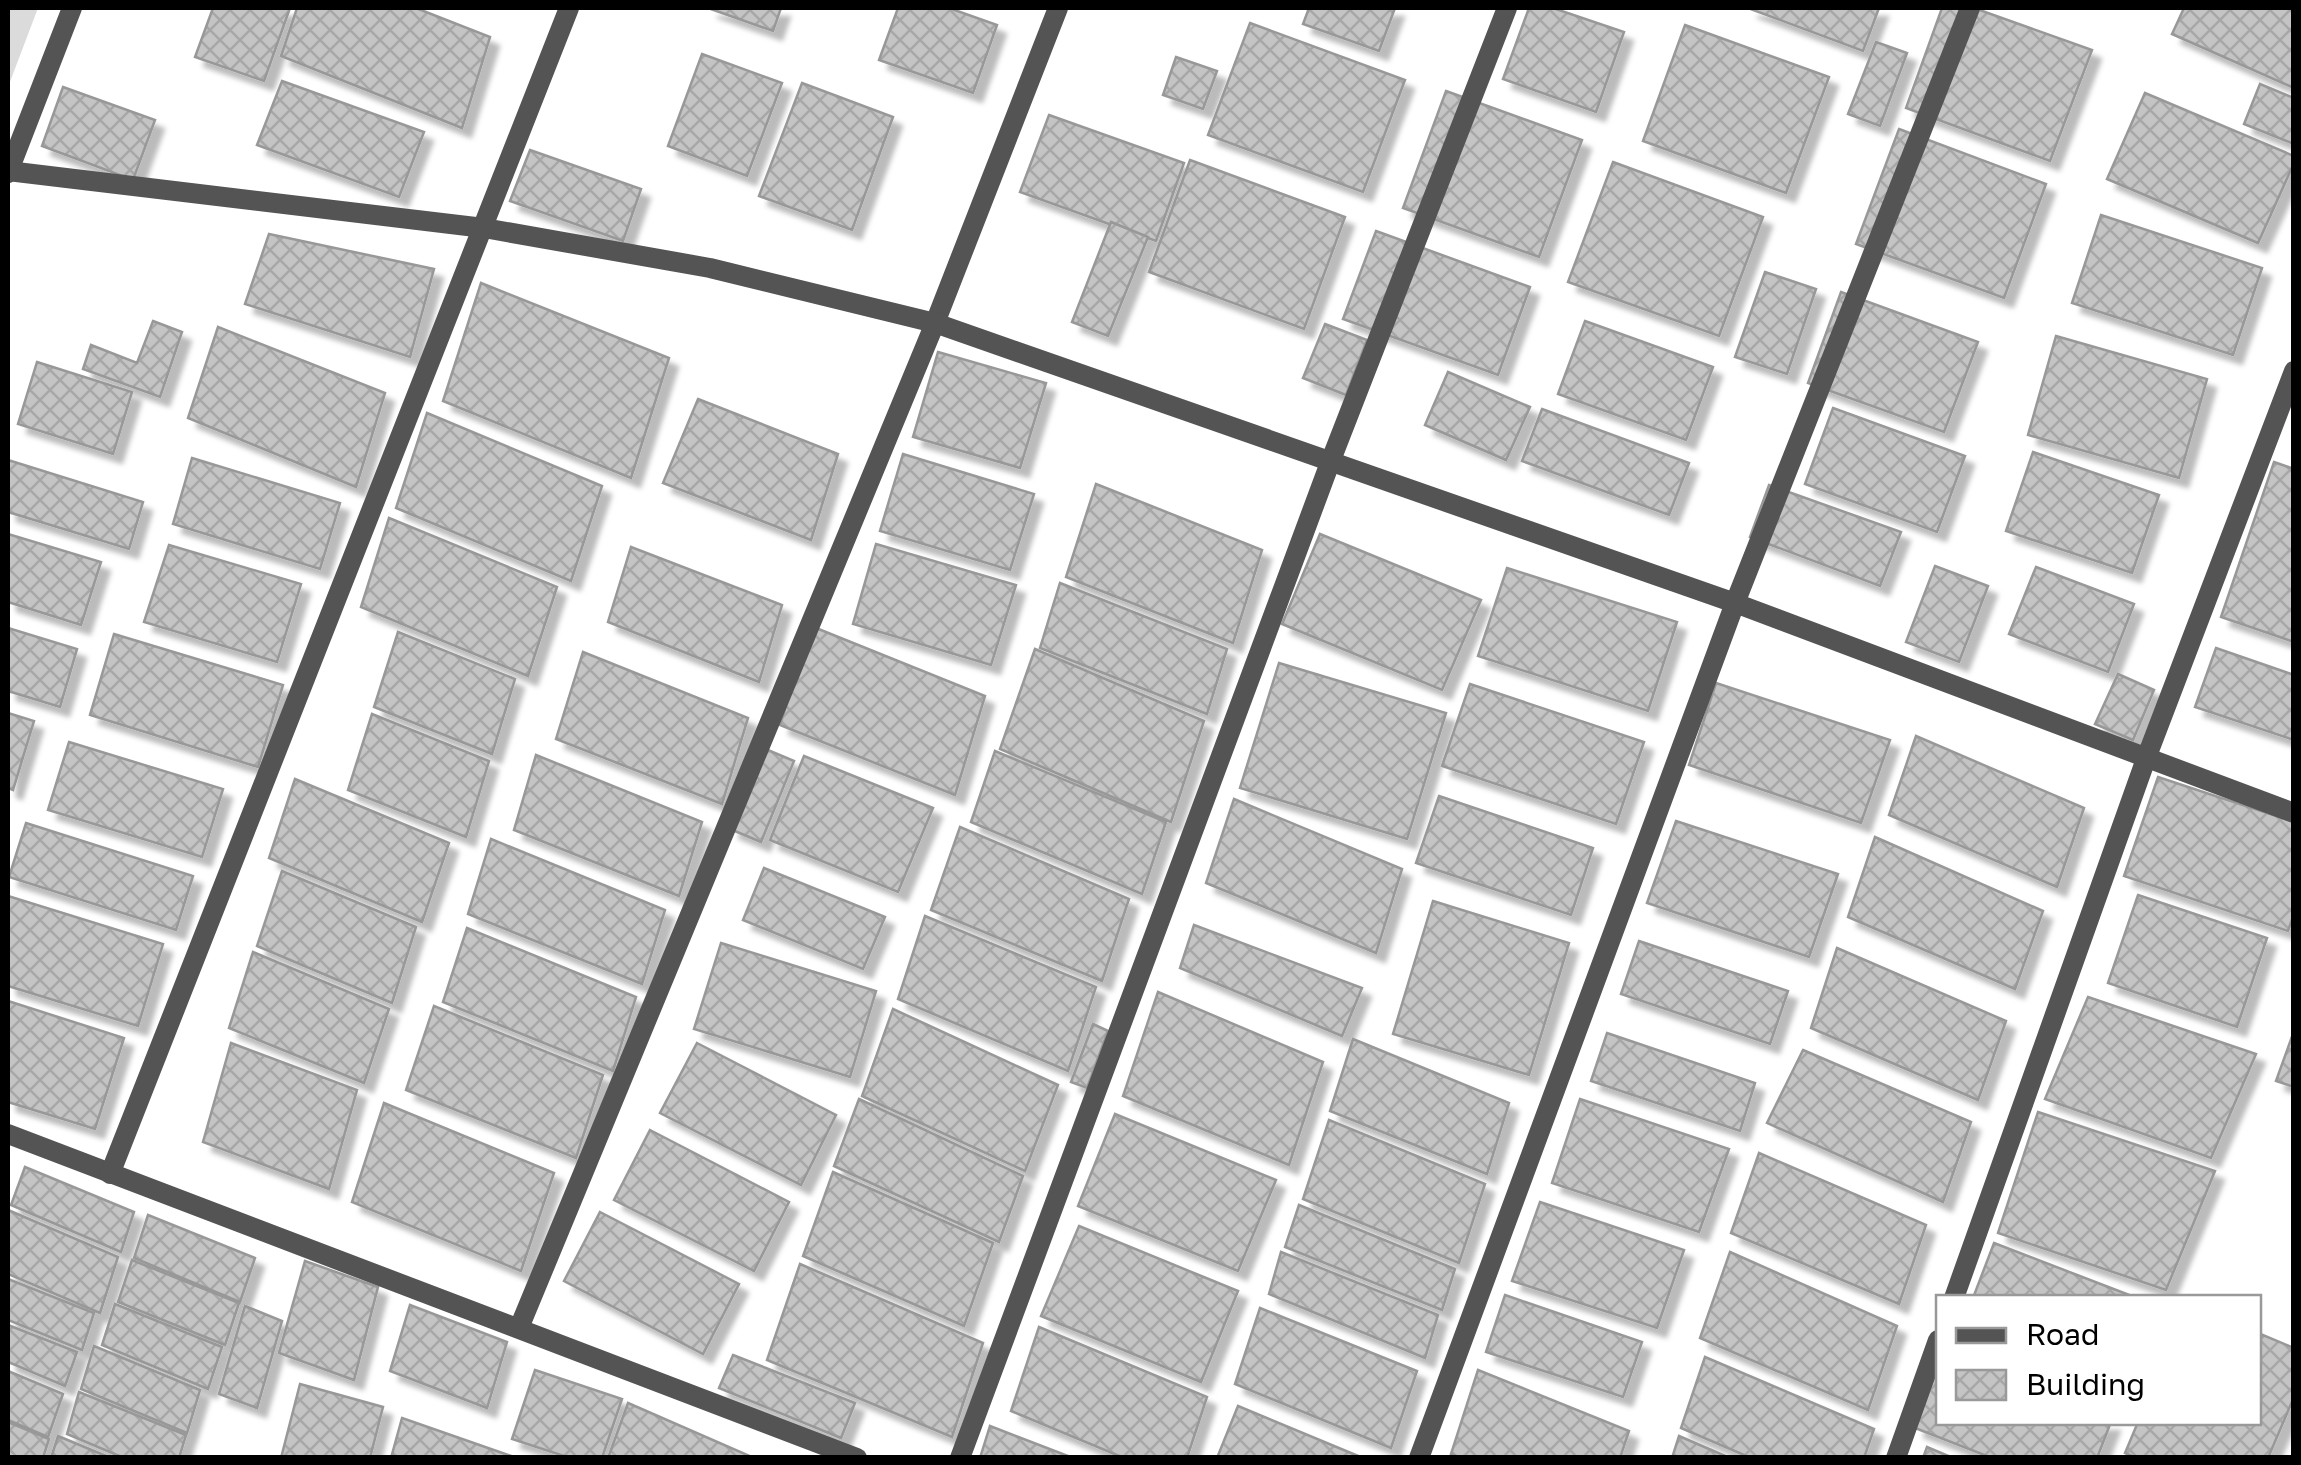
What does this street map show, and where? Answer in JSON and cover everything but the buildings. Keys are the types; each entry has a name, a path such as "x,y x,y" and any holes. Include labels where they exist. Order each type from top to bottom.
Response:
{"street":[{"path":"72,8 8,172 484,228 710,268 935,323 1735,603 2294,813"},
{"path":"110,1174 569,8"},
{"path":"518,1328 935,323 1058,8"},
{"path":"960,1458 1331,460 1507,8"},
{"path":"1418,1458 1735,603 1970,8"},
{"path":"1955,1295 2147,756 2294,371"},
{"path":"8,1134 857,1458"},
{"path":"1896,1458 1936,1346"}],"shaded area":[{"path":"8,8 38,8 8,87"}]}
